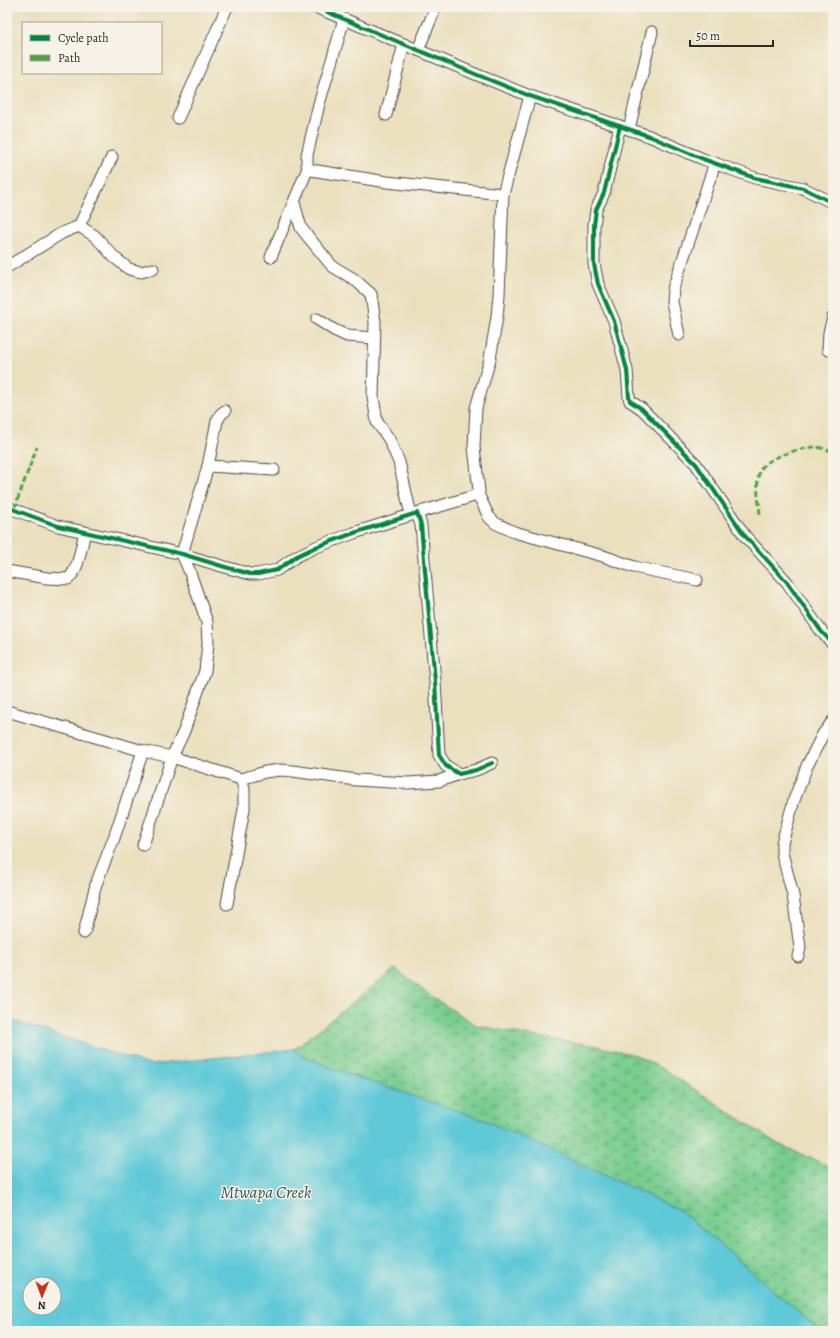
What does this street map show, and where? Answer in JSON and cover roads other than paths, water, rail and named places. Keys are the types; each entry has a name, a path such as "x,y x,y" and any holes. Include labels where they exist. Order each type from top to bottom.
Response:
{"street":[{"path":"178,118 226,7"},
{"path":"315,7 329,10 344,19 530,96 625,128 755,178 803,188 833,203"},
{"path":"418,50 433,14"},
{"path":"271,257 308,168 308,155 319,104 344,19"},
{"path":"652,32 625,128 604,193 596,210 594,225 594,264 598,284 614,321 627,370 630,401 642,409 696,464 729,514 746,536 787,582 821,630 833,644"},
{"path":"386,114 404,44"},
{"path":"530,96 503,194 497,317 490,359 476,408 474,447 478,494 489,517 495,523 514,532 603,556 634,567 697,580"},
{"path":"7,267 62,233 79,226 112,157"},
{"path":"679,334 672,302 673,289 715,163"},
{"path":"308,168 311,170 388,182 503,194"},
{"path":"294,203 301,228 332,266 354,279 371,294 375,322 373,397 377,422 389,440 399,462 414,514 420,525 439,755 446,766 459,774"},
{"path":"79,226 95,236 115,258 129,269 141,272 153,269"},
{"path":"828,350 829,333 833,317"},
{"path":"318,319 334,330 347,336 374,338"},
{"path":"143,845 172,757 184,730 205,671 208,644 206,622 182,554 208,466 217,421 221,414 225,411"},
{"path":"208,466 274,470"},
{"path":"7,507 58,526 182,554 250,574 258,574 269,573 277,570 297,556 316,547 354,533 478,494"},
{"path":"7,571 47,578 68,579 75,570 85,532"},
{"path":"7,711 143,751 172,757 241,779 265,772 293,770 356,780 408,783 439,781 476,770 492,763"},
{"path":"798,956 800,948 793,895 782,853 782,843 794,800 807,766 823,734 833,721"},
{"path":"84,933 96,884 114,838 143,751"},
{"path":"227,904 244,809 244,788 241,779"}],"water":[{"name":"Mtwapa Creek","path":"7,1019 149,1065 294,1049 299,1054 336,1070 487,1121 681,1211 820,1331 7,1331"}]}
